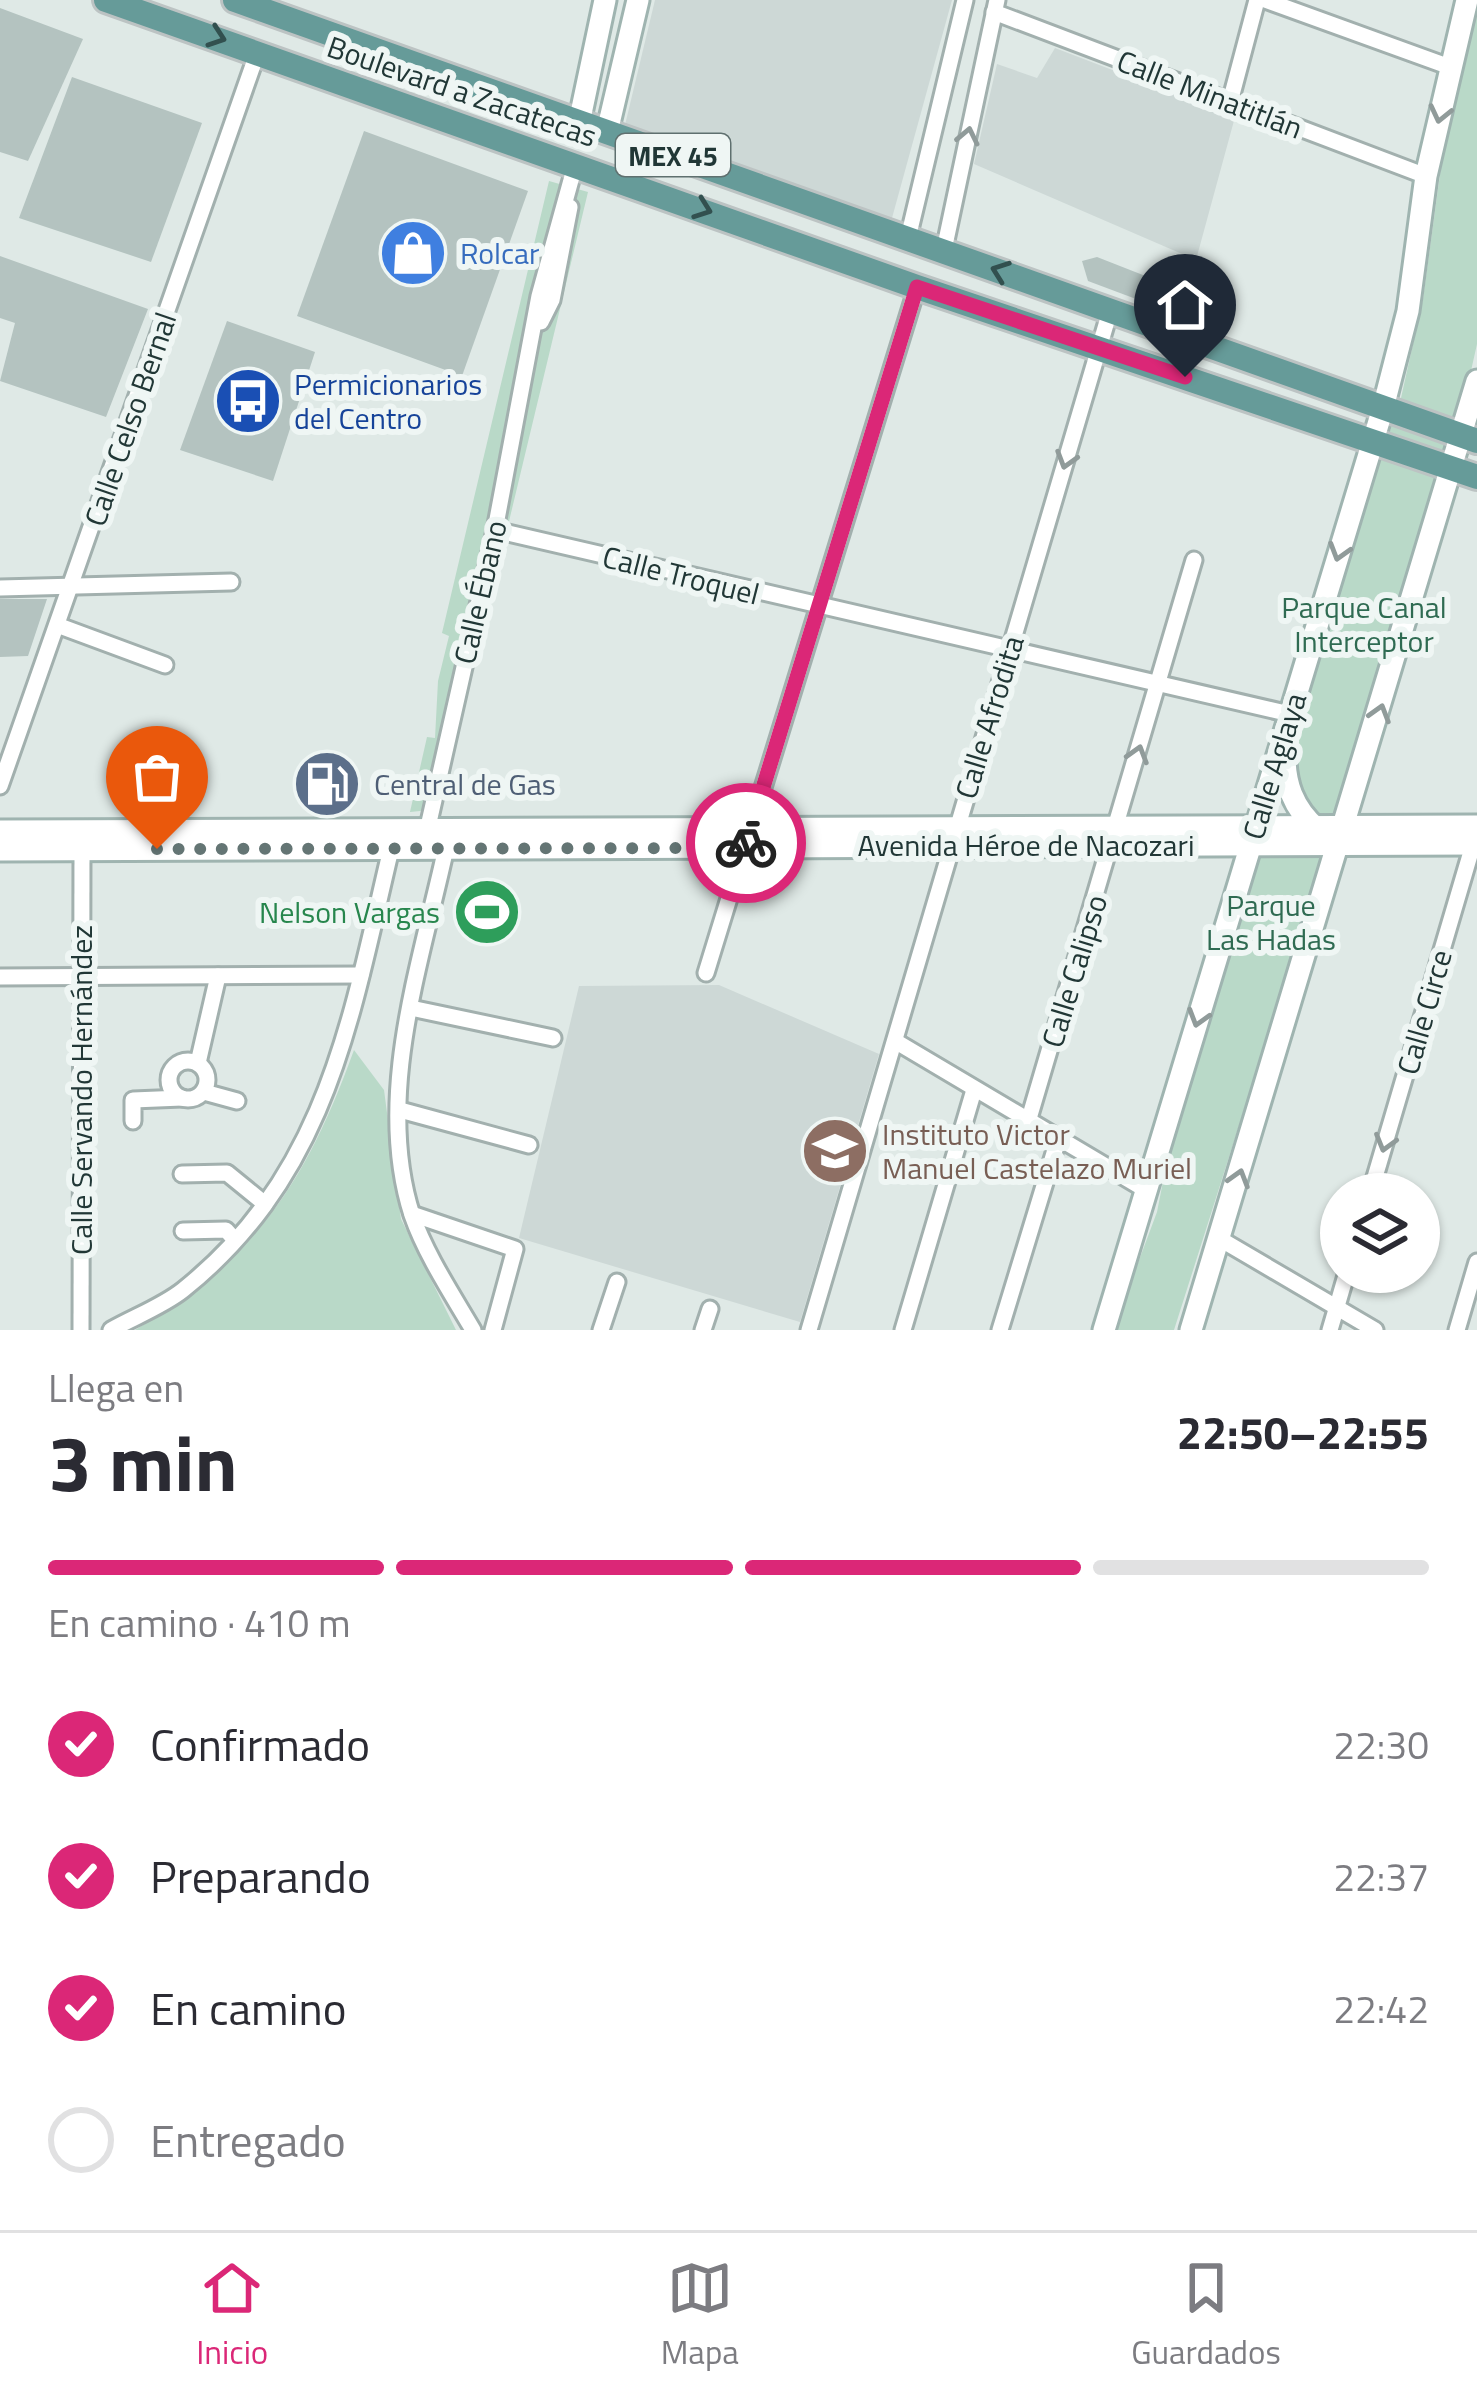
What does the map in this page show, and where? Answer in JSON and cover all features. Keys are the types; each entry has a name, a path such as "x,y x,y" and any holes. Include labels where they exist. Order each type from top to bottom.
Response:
{"main road":[{"name":"Boulevard a Zacatecas","path":"106,0 917,287 1465,472"},
{"name":"Boulevard a Zacatecas","path":"235,0 1470,438"},
{"path":"579,123 605,0"},
{"path":"607,132 638,0"},
{"name":"Calle Aglaya","path":"1104,1330 1374,441 1408,311 1426,176 1467,0"},
{"path":"1191,1330 1343,835 1465,472 1477,381"},
{"path":"1288,720 1284,771 1295,806 1313,826"},
{"name":"Avenida Héroe de Nacozari","path":"1254,834 1313,826 1343,835"},
{"name":"Avenida Héroe de Nacozari","path":"0,831 432,842 1476,836"},
{"name":"Avenida Héroe de Nacozari","path":"0,850 392,849 432,842"}],"street":[{"path":"908,238 965,0"},
{"path":"1230,102 1261,0 1450,67"},
{"path":"944,250 996,6"},
{"name":"Calle Minatitlán","path":"996,6 1426,176"},
{"name":"Calle Celso Bernal","path":"0,786 258,51"},
{"name":"Calle Ébano","path":"412,1214 400,1110 401,1058 432,842 535,336 552,300 576,163"},
{"path":"706,974 917,287"},
{"name":"Calle Afrodita","path":"808,1330 1110,311"},
{"name":"Calle Troquel","path":"495,530 816,607 1160,681 1288,720"},
{"name":"Calle Calipso","path":"1028,1122 1194,560"},
{"path":"0,588 231,582"},
{"path":"57,625 165,665"},
{"name":"Calle Circe","path":"1376,1173 1476,836"},
{"path":"110,1330 182,1292 284,1181 329,1093 392,849"},
{"name":"Calle Servando Hernández","path":"81,1330 82,850"},
{"path":"0,977 217,982 361,975"},
{"path":"198,1063 217,982"},
{"path":"411,1008 553,1038"},
{"path":"895,1041 1146,1190"},
{"path":"182,1098 169,1083 171,1070 182,1061 198,1063 207,1074 204,1092"},
{"path":"902,1330 974,1090"},
{"path":"133,1121 133,1100 204,1092 237,1101"},
{"path":"400,1110 529,1145"},
{"path":"1000,1330 1058,1140"},
{"path":"182,1174 227,1173 265,1204"},
{"path":"412,1214 473,1330"},
{"path":"412,1214 515,1249 493,1330"},
{"path":"183,1232 226,1230 234,1239"},
{"path":"1220,1239 1375,1330"},
{"path":"1457,1330 1477,1262"},
{"path":"602,1330 616,1282"},
{"path":"1330,1330 1341,1293"},
{"path":"703,1330 710,1309"}],"shaded area":[{"path":"655,0 952,0 892,218 625,125"},
{"path":"1055,48 1235,117 1196,260 974,164 997,64 1037,78"},
{"name":"Instituto Victor Manuel Castelazo Muriel","path":"719,985 879,1054 800,1322 519,1238 579,986"}],"green space":[{"name":"Parque Canal Interceptor","path":"1477,0 1477,344 1460,420 1339,821 1322,821 1298,776 1292,725 1401,398 1423,299 1447,123"},
{"path":"549,181 588,192 440,809 410,812 427,737 435,738 438,681 449,636 442,633"},
{"name":"Parque Las Hadas","path":"1325,855 1174,1330 1113,1330 1157,1212 1171,1141 1259,856"},
{"path":"354,1050 384,1090 401,1219 456,1330 135,1330 214,1275 272,1212 317,1139"}],"building":[{"path":"0,8 83,39 28,161 0,152"},
{"path":"72,77 202,123 151,262 19,218"},
{"name":"Rolcar","path":"364,131 528,191 462,376 297,316"},
{"path":"0,256 148,309 106,417 0,381 15,323 0,318"},
{"path":"1097,257 1148,277 1154,295 1144,302 1088,281 1082,261"},
{"name":"Permicionarios del Centro","path":"227,321 315,352 273,481 180,450"},
{"path":"0,599 47,599 28,656 0,657"},
{"name":"Central de Gas","path":"317,774 337,774 336,808 316,808"}],"way so far":[{"path":"157,849 745,848 746,843"}],"place":[{"name":"Rolcar","path":"413,253"},
{"name":"Permicionarios del Centro","path":"248,401"},
{"name":"Central de Gas","path":"327,784"},
{"name":"Nelson Vargas","path":"487,912"},
{"name":"Instituto Victor Manuel Castelazo Muriel","path":"835,1151"}],"route":[{"path":"746,843 917,287 1185,377"}]}
